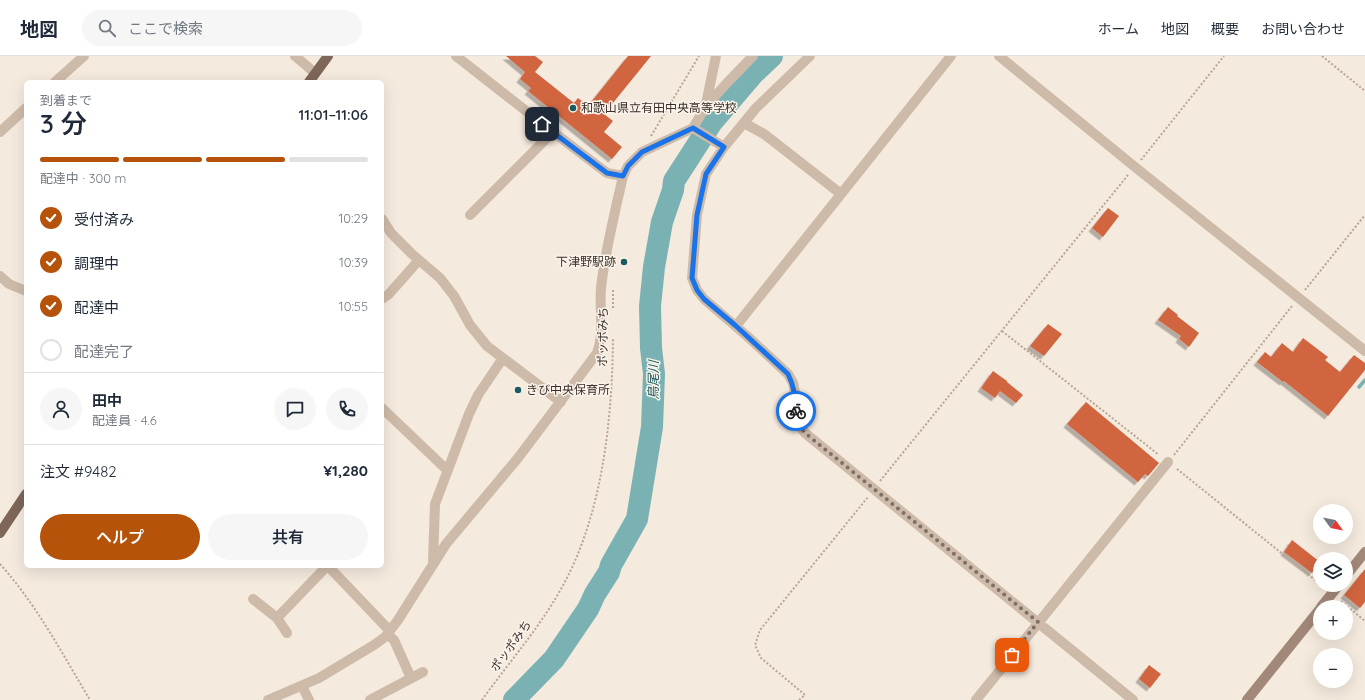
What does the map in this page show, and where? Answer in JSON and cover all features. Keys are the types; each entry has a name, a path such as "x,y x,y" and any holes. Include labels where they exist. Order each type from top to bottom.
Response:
{"main road":[{"path":"310,80 328,56"},
{"path":"0,533 24,497"}],"street":[{"path":"57,80 84,56"},
{"path":"295,56 315,73"},
{"path":"456,56 607,173 623,176"},
{"path":"268,700 319,678 374,645 388,632 446,544 518,458 597,353 601,336 601,290 604,267 623,176 628,166 642,152 695,129 706,106 716,56"},
{"path":"706,106 754,56"},
{"path":"810,56 756,108 744,123 721,145 706,174 697,215 692,278 697,290 704,299 788,374 793,383 796,397 796,418 805,433 1133,700"},
{"path":"736,326 951,56"},
{"path":"999,56 1365,351"},
{"path":"0,132 24,110"},
{"path":"744,123 764,134 841,194"},
{"path":"695,129 721,145"},
{"path":"470,215 553,132"},
{"path":"384,222 390,233 440,278 454,296 470,325 487,346 561,402"},
{"path":"384,298 389,294 419,260"},
{"path":"0,276 9,284 24,290"},
{"path":"433,564 435,504 469,414 478,395 503,358"},
{"path":"384,410 447,470"},
{"path":"976,700 1168,462"},
{"path":"1353,567 1365,552"},
{"path":"277,618 326,568"},
{"path":"330,568 394,640 411,678"},
{"path":"1327,600 1332,594"},
{"path":"254,599 277,618 287,633"},
{"path":"1247,700 1313,618"},
{"path":"370,700 423,672"},
{"path":"302,686 309,700"}],"path":[{"path":"642,152 658,122 699,56"},
{"path":"799,700 805,695 761,658 755,645 760,630 1224,56"},
{"path":"1322,56 1365,90"},
{"path":"1168,462 1365,215"},
{"name":"ポッポみち","path":"613,286 613,312"},
{"name":"ポッポみち","path":"483,699 544,616 569,573 578,552 595,501 607,443 613,333"},
{"path":"0,564 14,579 36,612 90,700"},
{"path":"1332,594 1365,621"},
{"path":"479,700 483,699"}],"building":[{"path":"506,56 535,56 543,62 535,72 574,103 578,98 588,106 628,56 651,56 604,114 613,121 604,132 622,147 612,159 528,91 531,88 520,79 525,72"},
{"path":"1108,208 1119,216 1103,237 1092,228"},
{"path":"1168,307 1199,333 1189,347 1179,339 1181,336 1158,320"},
{"path":"1048,324 1062,334 1044,356 1030,346"},
{"path":"1303,338 1328,357 1325,360 1340,372 1354,355 1365,363 1365,370 1328,416 1284,381 1283,382 1257,362 1265,352 1271,357 1282,343 1293,352"},
{"path":"993,371 1023,395 1016,403 1000,391 995,398 981,388"},
{"path":"1086,402 1159,463 1148,476 1145,474 1138,482 1067,424"},
{"path":"1292,540 1313,556 1313,572 1312,573 1284,552"},
{"path":"1365,569 1365,602 1360,608 1353,602 1353,600 1350,600 1344,595 1346,592 1353,592 1353,584"},
{"path":"1149,665 1161,674 1150,688 1139,679"}],"waterway":[{"name":"鳥尾川","path":"514,700 554,659 588,609 637,519 652,427 654,374 651,348 650,306 654,267 662,222 673,190 674,181 712,122 753,74 772,56"},
{"path":"1359,387 1365,380"}],"way so far":[{"path":"796,411 796,418 805,433 1038,622 1012,655"}],"place":[{"name":"和歌山県立有田中央高等学校","path":"573,108"},
{"name":"下津野駅跡","path":"624,262"},
{"name":"きび中央保育所","path":"518,390"}],"route":[{"path":"542,124 607,173 623,176 628,166 642,152 693,128 724,147 706,174 697,215 692,278 697,290 704,299 788,374 793,383 796,397 796,411"}]}
